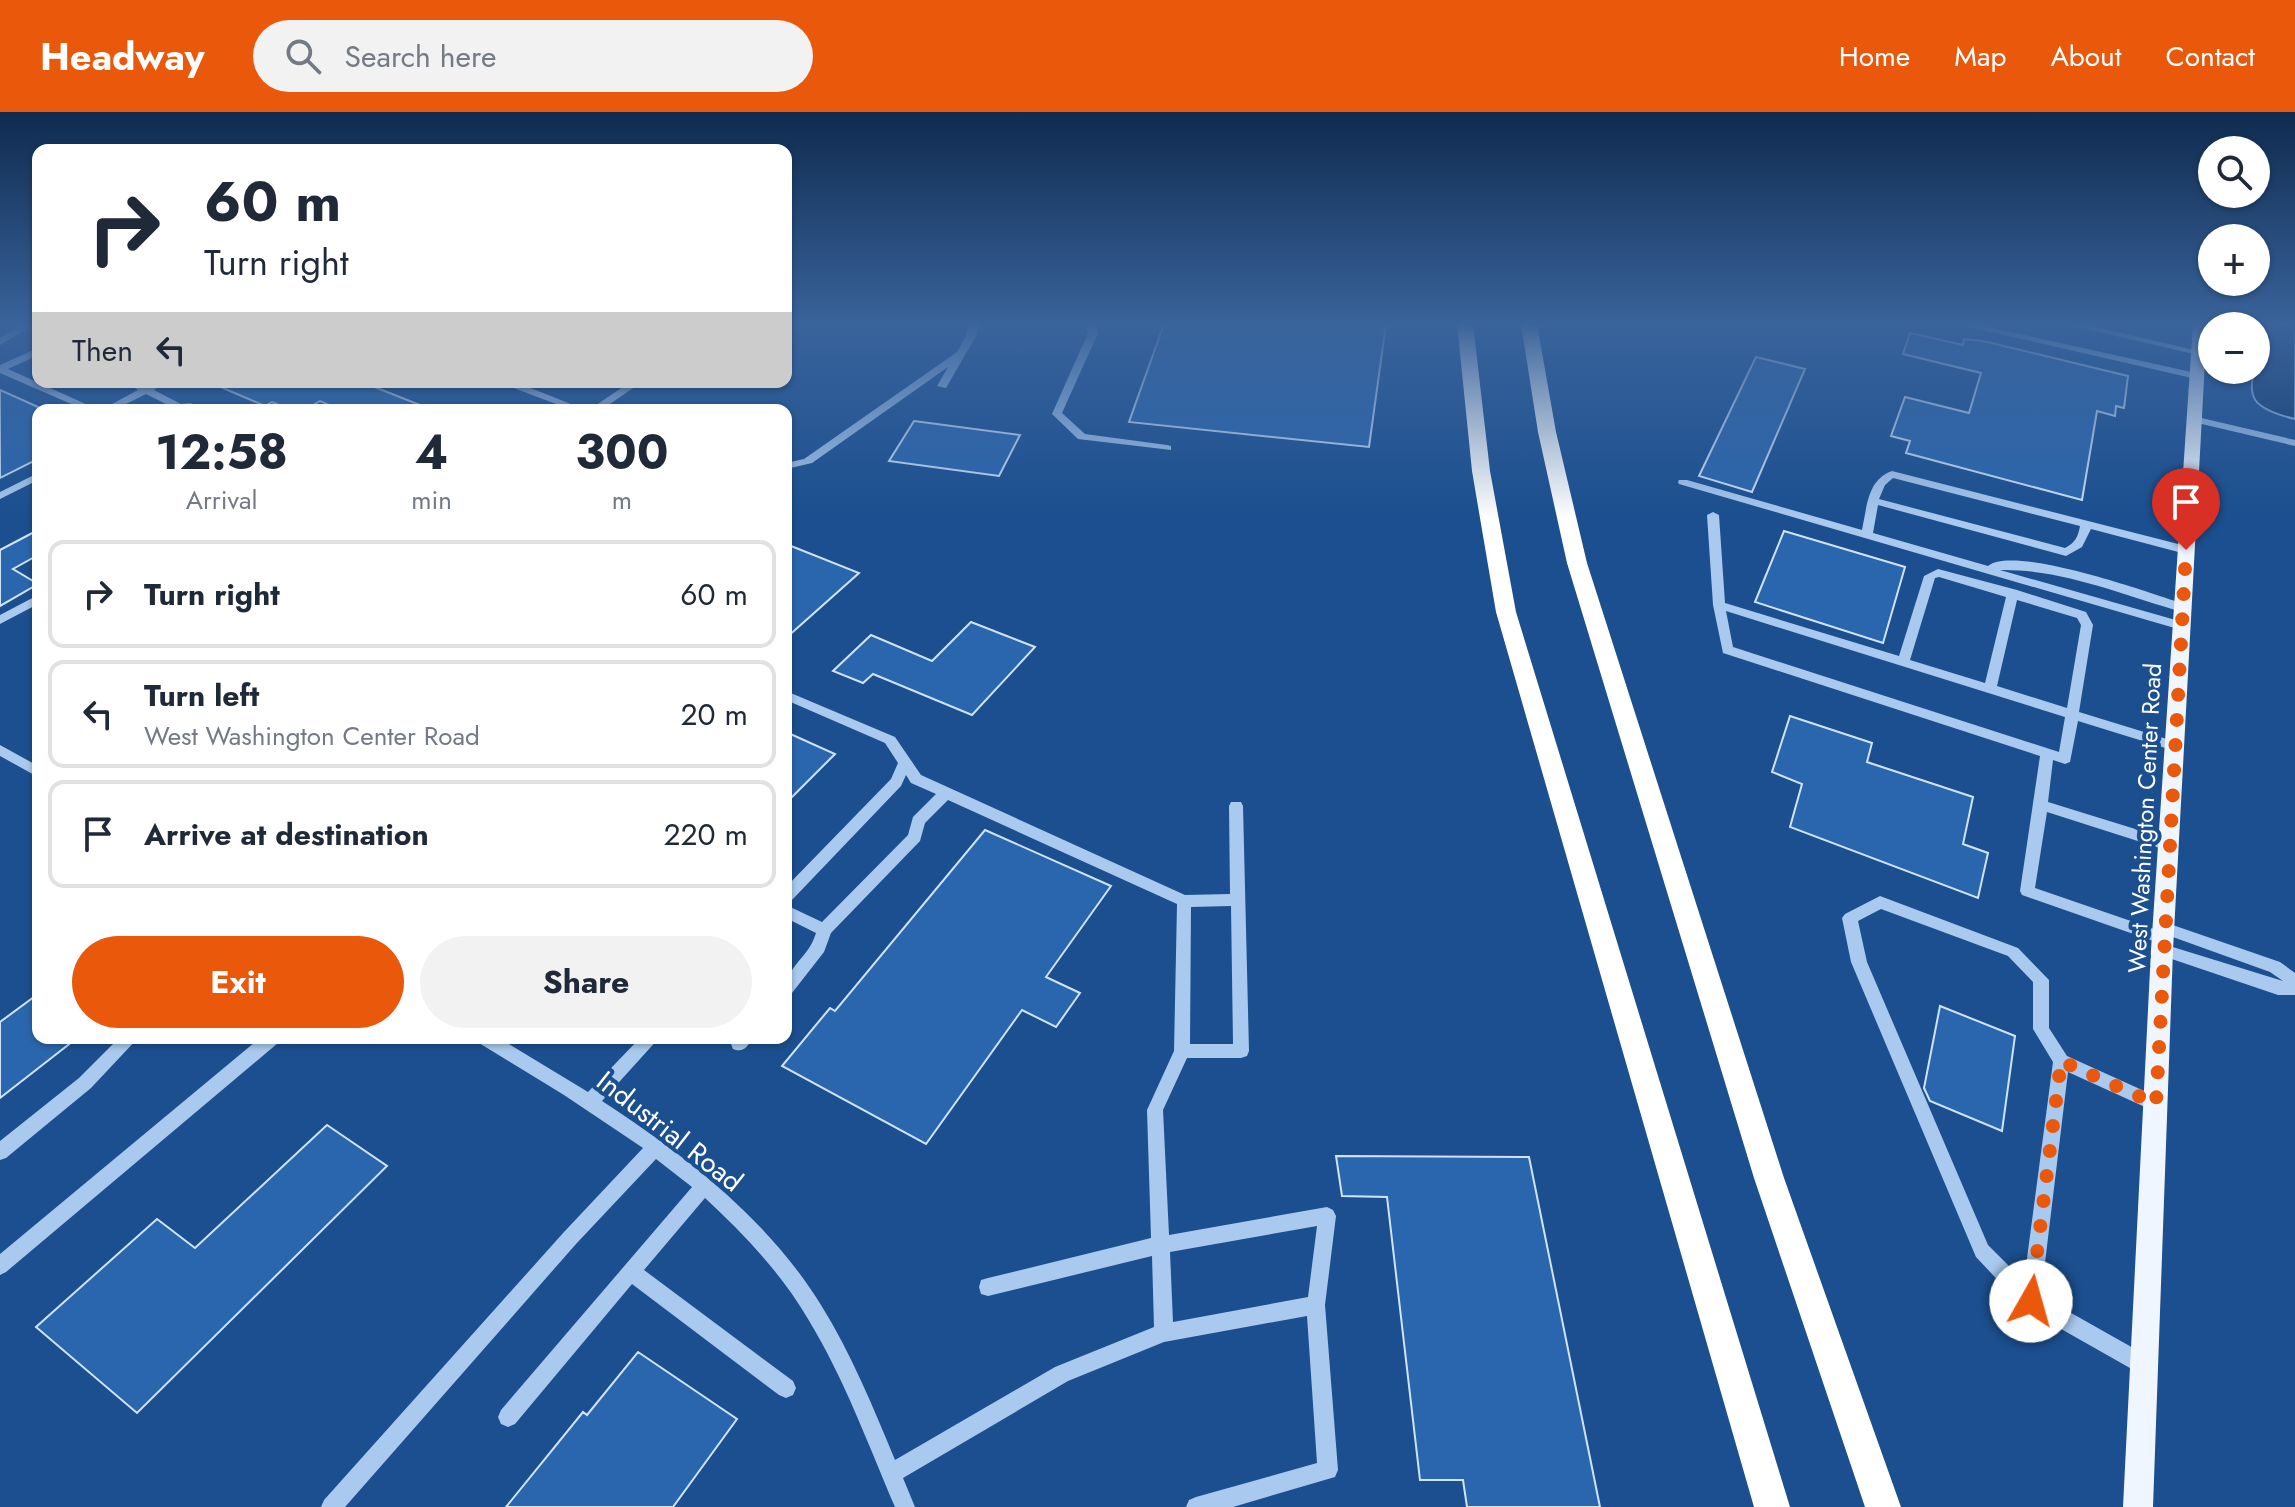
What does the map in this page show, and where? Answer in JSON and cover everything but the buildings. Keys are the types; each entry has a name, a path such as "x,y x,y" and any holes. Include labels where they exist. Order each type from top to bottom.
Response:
{"highway":[{"path":"1472,389 1481,471 1506,612 1772,1507"},
{"path":"1540,389 1577,563 1769,1178 1883,1507"}],"main road":[{"name":"West Washington Center Road","path":"2138,1507 2163,939 2195,389"}],"street":[{"path":"46,389 80,404"},
{"path":"148,389 167,404"},
{"path":"118,404 148,389"},
{"path":"526,389 565,404"},
{"path":"603,404 626,389"},
{"path":"792,465 808,461 911,389"},
{"path":"1068,389 1057,414 1082,437 1167,448"},
{"path":"2193,419 2295,443"},
{"path":"1867,533 1877,485 1883,477 1892,474 2186,550"},
{"path":"0,496 32,479"},
{"path":"1683,482 1984,567 2183,617"},
{"path":"1874,501 2066,552 2077,548 2084,539 2086,523"},
{"path":"1713,515 1719,605 1727,650 2065,759 2087,620 2075,611 1944,573 1930,576 1903,662"},
{"path":"1990,688 2013,593"},
{"path":"0,620 32,602"},
{"path":"1719,605 2175,746"},
{"path":"792,698 890,740 916,779 946,793 1184,901 1238,900"},
{"path":"0,750 32,769"},
{"path":"2047,754 2027,891 2163,939 2278,988 2295,988"},
{"path":"792,891 896,782 906,761"},
{"path":"792,981 819,948 824,930 915,837 918,821 946,793"},
{"path":"2041,805 2169,845"},
{"path":"1182,1051 1241,1051 1236,806"},
{"path":"1164,1333 1155,1110 1182,1051 1184,901"},
{"path":"2145,1365 2031,1301 1982,1251 1859,962 1850,918 1880,902 2013,952 2041,980 2041,1029 2061,1061 2156,1104"},
{"path":"792,914 824,930"},
{"path":"2163,939 2275,967 2295,981"},
{"path":"0,1152 85,1083 124,1044"},
{"path":"0,1266 265,1044"},
{"name":"Industrial Road","path":"495,1044 591,1101 703,1187 750,1231 796,1284 834,1344 905,1507"},
{"path":"591,1101 645,1044"},
{"path":"2031,1301 2061,1061"},
{"path":"331,1507 570,1238 655,1148"},
{"path":"508,1417 703,1187"},
{"path":"988,1287 1160,1245 1327,1216 1316,1305 1328,1470 1196,1507"},
{"path":"631,1272 786,1388"},
{"path":"890,1474 1062,1374 1164,1333 1316,1305"}],"water":[{"path":"2252,389 2295,389 2295,419 2263,407 2255,400"}],"route":[{"path":"2031,1301 2061,1061 2156,1104 2186,550"}]}
